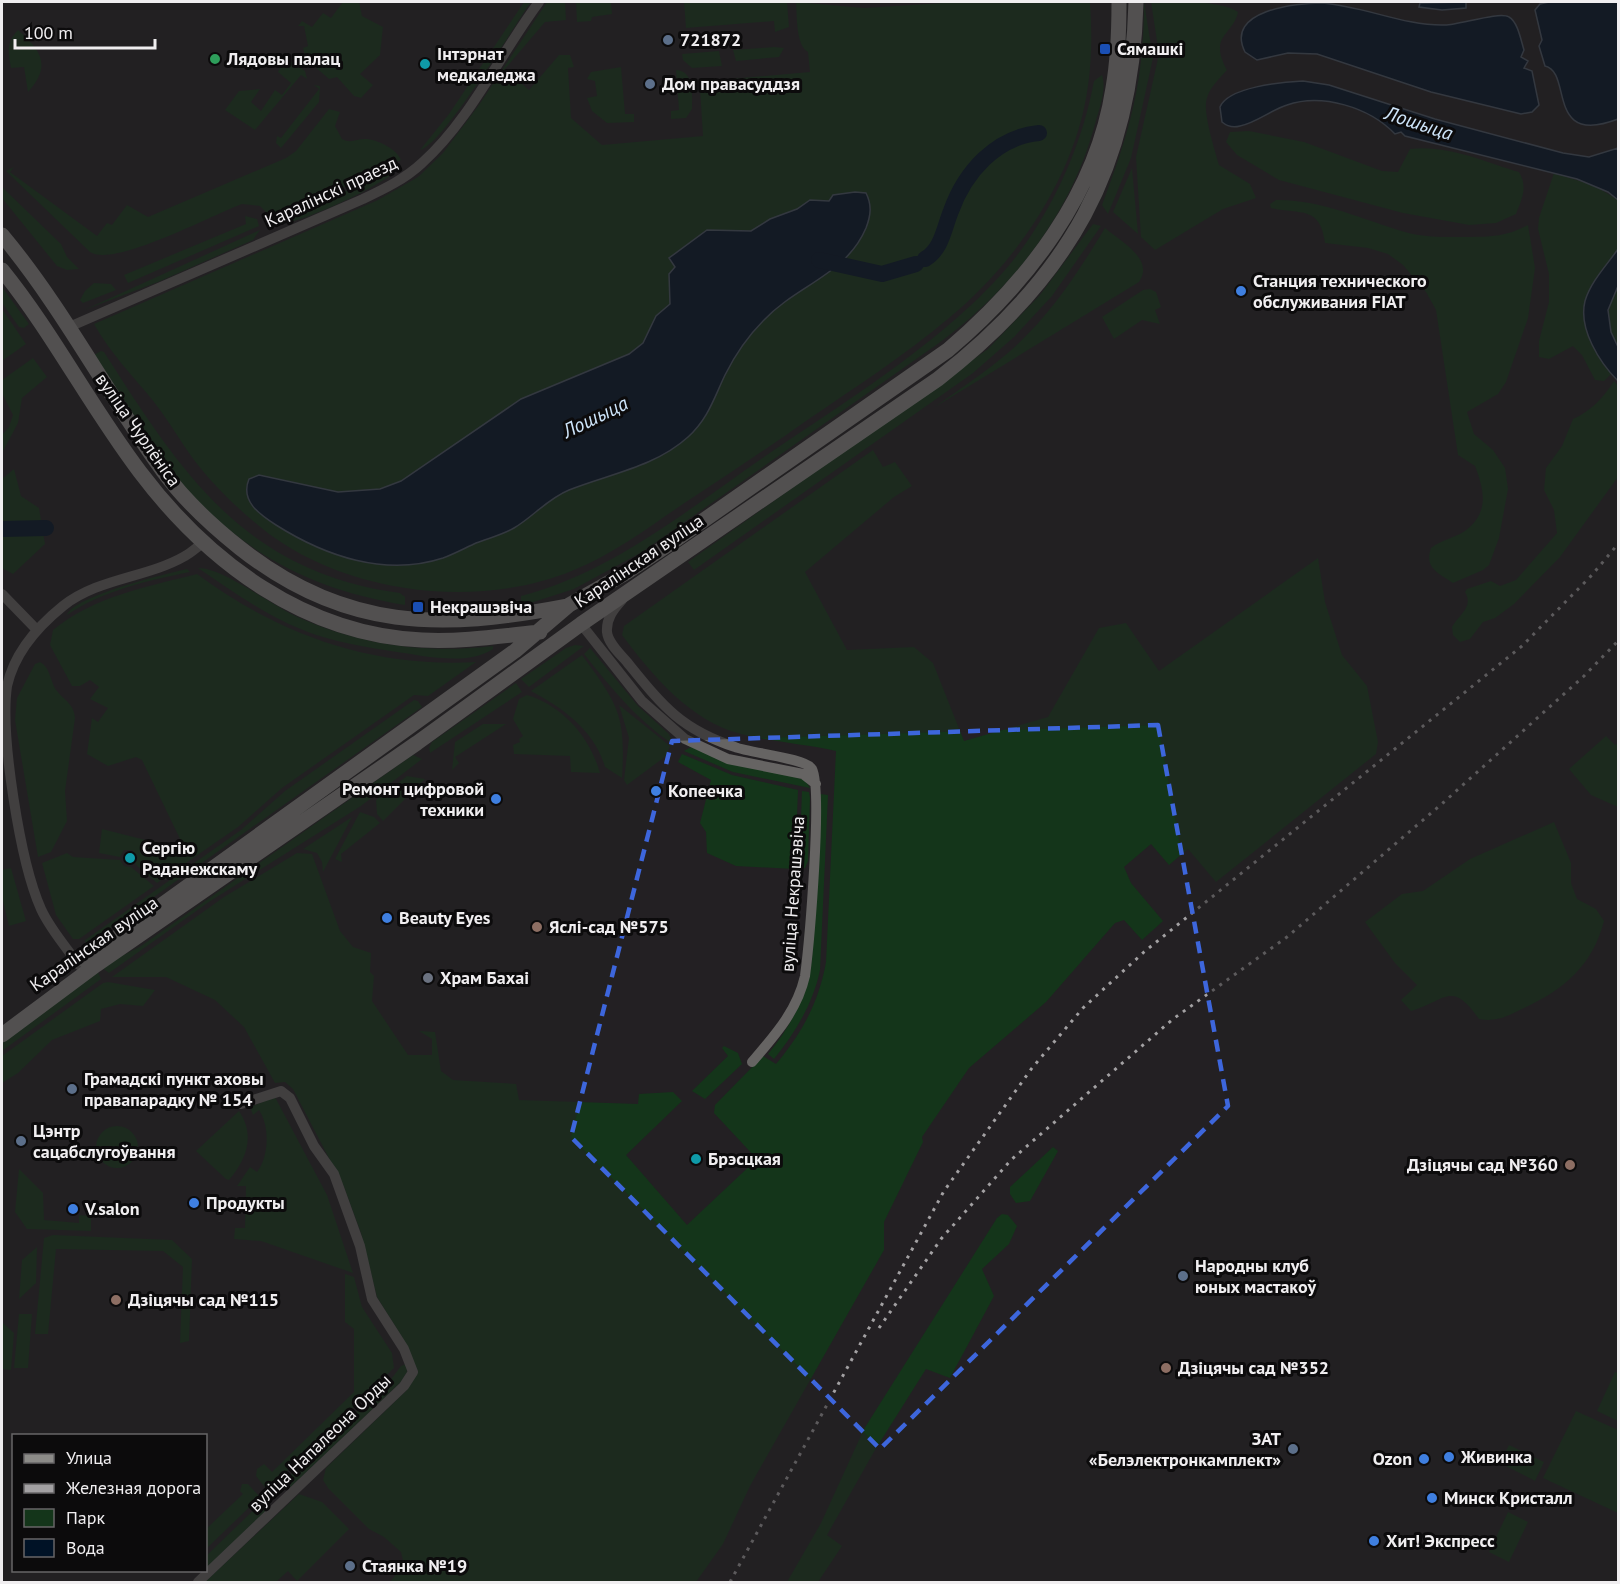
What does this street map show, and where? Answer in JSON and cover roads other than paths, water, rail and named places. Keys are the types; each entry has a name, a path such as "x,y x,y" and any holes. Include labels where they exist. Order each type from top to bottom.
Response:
{"main road":[{"name":"Каралінская вуліца","path":"257,846 539,633 569,605 643,562 948,350 985,319 1016,287 1048,245 1083,182 1109,106 1115,72 1119,2"},
{"name":"Каралінская вуліца","path":"2,1023 629,593 938,379 976,349 1025,301 1067,246 1102,178 1123,120 1132,74 1136,2"},
{"name":"вуліца Чурлёніса","path":"2,235 69,327 164,471 216,529 286,580 320,597 362,612 417,620 456,621 501,618 569,605"},
{"name":"вуліца Чурлёніса","path":"2,270 52,338 140,472 203,543 221,560 262,589 306,612 349,627 420,640 465,640 539,633 581,624"},
{"path":"52,338 69,327"},
{"path":"836,428 845,432 846,442"},
{"path":"203,543 216,529"},
{"path":"569,605 581,624"},
{"path":"509,635 516,640 515,651"},
{"name":"Каралінская вуліца","path":"2,1035 82,968"}],"street":[{"name":"Каралінскі праезд","path":"69,327 363,199 410,173 431,155 460,120 539,2"},
{"path":"82,968 49,924 32,886 19,835 4,742 2,712 7,684 18,657 37,630 63,606 86,592 185,556 203,543"},
{"path":"629,593 610,614 607,635 672,715 696,732 717,742 764,755 805,762 813,771 816,784"},
{"path":"2,594 37,630"},
{"path":"581,624 642,701 685,739 728,759 803,774 816,784"},
{"name":"вуліца Некрашэвіча","path":"752,1062 783,1027 802,990 811,904 816,784"},
{"name":"вуліца Напалеона Орды","path":"198,1582 404,1386 412,1372 404,1349 372,1299 360,1246 334,1174 314,1146 290,1098 281,1091 242,1104"}],"water":[{"path":"1466,2 1466,8 1442,10 1419,7 1420,3"},
{"path":"1618,2 1618,119 1595,125 1580,123 1570,116 1558,81 1553,71 1545,66 1539,46 1542,40 1535,10 1540,4"},
{"path":"1322,3 1429,24 1445,25 1488,17 1509,17 1519,32 1524,50 1521,57 1528,61 1524,68 1532,71 1539,105 1532,112 1521,114 1431,92 1317,54 1288,53 1257,60 1245,52 1241,38 1245,27 1254,18 1281,7"},
{"path":"1303,81 1329,85 1435,119 1563,153 1589,157 1618,148 1618,200 1608,192 1577,179 1405,136 1401,132 1395,134 1372,116 1330,102 1315,101 1287,105 1237,127 1228,126 1222,122 1220,107 1233,95 1257,87"},
{"path":"866,193 870,206 868,223 857,244 834,269 791,297 758,326 733,360 701,423 688,437 661,456 569,490 554,498 521,524 500,535 443,558 421,563 378,564 335,554 276,525 263,516 249,500 247,487 249,479 259,475 338,492 380,489 401,481 521,399 629,354 643,343 656,316 670,304 669,274 675,267 669,258 707,230 751,231 770,219 797,209 810,200 829,201 833,195"},
{"path":"1618,249 1618,286 1608,310 1611,332 1618,347 1618,381 1604,365 1592,345 1584,312 1585,301 1591,287"}],"waterway":[{"name":"Лошыца","path":"925,259 939,244 957,197 974,170 996,149 1009,141 1039,133"},
{"name":"Лошыца","path":"819,260 882,274 916,264"},
{"name":"Лошыца","path":"2,529 46,528"}],"railway":[{"path":"730,1582 944,1191 1032,1068 1083,1008 1144,952 1522,646 1592,575 1618,544"},
{"path":"879,1328 941,1239 1011,1160 1173,1019 1287,937 1444,802 1584,676 1618,641"}],"place":[{"name":"721872","path":"668,40"},
{"name":"Сямашкі","path":"1105,49"},
{"name":"Лядовы палац","path":"215,59"},
{"name":"Інтэрнат медкаледжа","path":"425,64"},
{"name":"Дом правасуддзя","path":"650,84"},
{"name":"Станция технического обслуживания FIAT","path":"1241,291"},
{"name":"Некрашэвіча","path":"418,607"},
{"name":"Копеечка","path":"656,791"},
{"name":"Ремонт цифровой техники","path":"496,799"},
{"name":"Сергію Раданежскаму","path":"130,858"},
{"name":"Beauty Eyes","path":"387,918"},
{"name":"Яслі-сад №575","path":"537,927"},
{"name":"Храм Бахаі","path":"428,978"},
{"name":"Грамадскі пункт аховы правапарадку № 154","path":"72,1089"},
{"name":"Цэнтр сацабслугоўвання","path":"21,1141"},
{"name":"Брэсцкая","path":"696,1159"},
{"name":"Дзіцячы сад №360","path":"1570,1165"},
{"name":"Продукты","path":"194,1203"},
{"name":"V.salon","path":"73,1209"},
{"name":"Народны клуб юных мастакоў","path":"1183,1276"},
{"name":"Дзіцячы сад №115","path":"116,1300"},
{"name":"Дзіцячы сад №352","path":"1166,1368"},
{"name":"ЗАТ «Белэлектронкамплект»","path":"1293,1449"},
{"name":"Живинка","path":"1449,1457"},
{"name":"Ozon","path":"1424,1459"},
{"name":"Минск Кристалл","path":"1432,1498"},
{"name":"Хит! Экспресс","path":"1374,1541"},
{"name":"Стаянка №19","path":"350,1566"}]}
